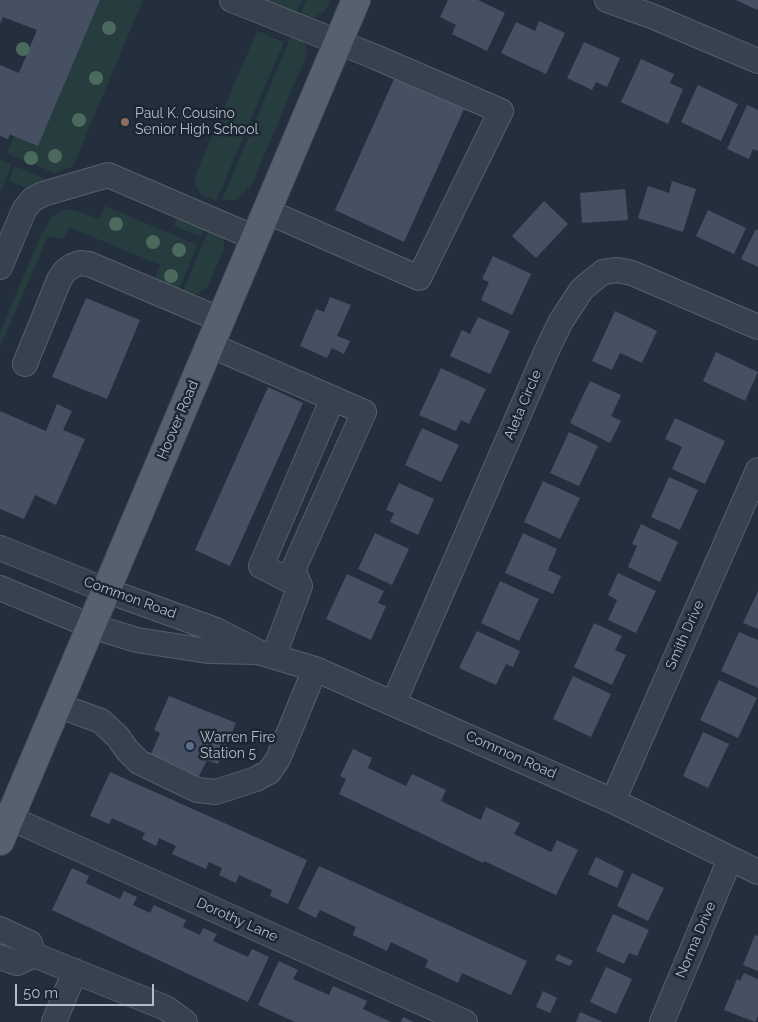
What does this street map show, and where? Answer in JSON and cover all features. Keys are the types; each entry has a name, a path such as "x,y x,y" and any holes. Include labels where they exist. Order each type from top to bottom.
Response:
{"main road":[{"name":"Hoover Road","path":"5,830 356,0"}],"street":[{"path":"607,0 659,8 758,61"},
{"path":"237,1 374,56 500,111 419,278 266,211"},
{"path":"0,266 24,210 32,200 43,194 108,175 255,238"},
{"path":"25,364 59,280 65,271 80,263 89,264 221,320"},
{"name":"Aleta Circle","path":"394,702 546,352 561,321 582,289 603,272 618,270 632,273 758,327"},
{"path":"210,345 364,412 293,570 300,586"},
{"path":"300,586 261,566 334,398"},
{"name":"Smith Drive","path":"613,801 758,470"},
{"name":"Common Road","path":"0,548 105,590 216,630 266,654 315,669 394,702 613,801 758,872"},
{"path":"266,654 300,586"},
{"name":"Common Road","path":"0,588 92,626 137,640 208,652 266,654"},
{"path":"57,705 102,721 138,762 197,790 216,792 256,780 269,772 278,759 315,669"},
{"name":"Dorothy Lane","path":"5,830 465,1022"},
{"name":"Norma Drive","path":"662,1022 730,859"},
{"path":"0,929 30,944 34,954 166,1008 185,1022"},
{"path":"0,956 17,963 34,954"},
{"path":"54,1022 75,971"}],"green space":[{"path":"100,0 143,0 73,166 55,173 8,154 7,151 14,136 38,145"},
{"path":"266,0 302,0 296,13"},
{"path":"306,0 330,0 325,11 313,18 300,15"},
{"path":"257,31 284,42 216,201 202,195 197,189 195,184 196,174"},
{"path":"292,34 304,43 307,51 305,59 250,189 247,188 243,195 236,200 222,200"},
{"path":"0,159 12,164 0,193"},
{"path":"15,166 45,179 27,188 9,181"},
{"path":"105,206 197,245 179,290 157,280 156,275 160,265 69,227 63,239 48,236 0,347 0,333 40,237 52,217 65,209 99,219"},
{"path":"179,213 206,225 201,237 174,226"},
{"path":"210,226 224,238 224,249 207,288 197,294 190,294 183,291"}],"building":[{"path":"0,0 100,0 38,146 10,134 8,139 0,136 0,65 19,73 37,30 3,17 0,24"},
{"path":"448,0 478,0 505,13 487,51 452,34 456,25 440,17"},
{"path":"736,0 758,0 758,8 757,10"},
{"path":"539,21 565,33 546,74 501,53 516,22 535,31"},
{"path":"584,42 620,58 607,87 596,82 592,90 567,78"},
{"path":"641,59 674,74 670,83 683,89 668,124 621,102"},
{"path":"395,77 464,109 404,242 335,210"},
{"path":"698,85 738,104 721,141 681,122"},
{"path":"747,105 758,110 758,151 753,149 749,159 727,149"},
{"path":"672,181 696,189 683,232 638,218 648,186 669,193"},
{"path":"625,189 628,220 582,223 580,193"},
{"path":"544,201 568,224 536,258 512,236"},
{"path":"708,210 746,228 734,254 696,236"},
{"path":"756,229 758,230 758,267 741,259"},
{"path":"493,256 531,274 512,315 481,300 489,282 482,279"},
{"path":"330,297 351,305 337,336 350,341 344,354 332,348 327,358 300,346 316,309 324,312"},
{"path":"86,298 140,320 107,399 52,377"},
{"path":"615,311 657,331 642,363 620,353 612,370 592,361"},
{"path":"478,317 510,331 490,374 450,356 462,330 470,334"},
{"path":"716,352 758,372 745,401 703,381"},
{"path":"441,368 486,389 469,424 461,420 456,431 419,415"},
{"path":"590,381 621,395 611,416 621,421 610,443 570,423"},
{"path":"268,387 303,403 230,566 195,550"},
{"path":"57,404 72,411 63,430 85,439 56,505 35,495 24,519 0,509 0,411 46,431"},
{"path":"675,418 725,441 705,484 672,469 682,447 665,439"},
{"path":"422,428 459,445 441,482 405,465"},
{"path":"569,432 598,446 579,486 550,473"},
{"path":"669,477 698,490 680,530 651,517"},
{"path":"543,481 580,498 560,539 524,522"},
{"path":"399,483 434,499 418,535 390,522 394,513 386,510"},
{"path":"641,524 678,542 660,582 628,567 637,546 632,544"},
{"path":"375,533 409,549 392,585 358,569"},
{"path":"523,533 557,549 548,570 561,576 553,594 505,573"},
{"path":"618,573 656,591 636,633 608,620 617,600 608,595"},
{"path":"347,574 384,591 378,603 386,606 371,640 326,619"},
{"path":"500,581 539,599 519,641 481,623"},
{"path":"758,591 758,629 743,623"},
{"path":"594,623 622,636 615,650 626,655 612,685 574,667"},
{"path":"477,631 520,651 513,667 506,664 496,685 459,668"},
{"path":"739,632 758,640 758,688 721,671"},
{"path":"573,676 611,694 591,737 553,719"},
{"path":"719,680 757,698 738,738 700,720"},
{"name":"Warren Fire Station 5","path":"169,696 236,723 218,764 207,760 197,780 149,759 160,733 154,730"},
{"path":"703,732 729,744 708,788 683,776"},
{"path":"353,749 372,758 368,768 406,786 412,774 446,790 441,801 481,820 486,807 520,823 514,834 551,852 557,840 578,850 556,895 484,861 483,863 339,794 346,779 340,776"},
{"path":"110,772 307,860 288,904 270,896 272,890 239,875 236,883 219,875 222,868 209,862 206,869 172,854 176,846 159,838 156,846 142,839 145,833 112,818 109,824 90,816"},
{"path":"596,857 624,871 617,888 588,874"},
{"path":"319,866 527,961 511,995 462,973 458,983 425,967 428,960 391,942 387,951 353,935 356,927 320,910 316,918 298,909"},
{"path":"72,868 89,876 86,883 120,899 124,891 137,897 133,905 150,913 154,905 186,920 183,927 200,935 203,928 217,934 213,941 248,957 252,949 269,957 248,1002 52,910"},
{"path":"632,873 664,888 648,921 617,906"},
{"path":"613,914 649,930 637,956 629,953 624,964 596,951"},
{"path":"755,935 758,936 758,971 743,965"},
{"path":"558,954 573,961 570,966 555,960"},
{"path":"279,961 298,970 293,979 329,995 333,986 367,1001 363,1009 391,1022 295,1022 258,1005"},
{"path":"606,967 632,979 616,1014 590,1002"},
{"path":"744,973 758,979 758,1016 755,1022 724,1010 737,979 740,981"},
{"path":"543,991 557,998 550,1013 536,1007"},
{"path":"580,1012 603,1022 576,1022"},
{"path":"403,1017 414,1022 401,1022"}],"place":[{"name":"Paul K. Cousino Senior High School","path":"125,122"},
{"name":"Warren Fire Station 5","path":"190,746"}]}
